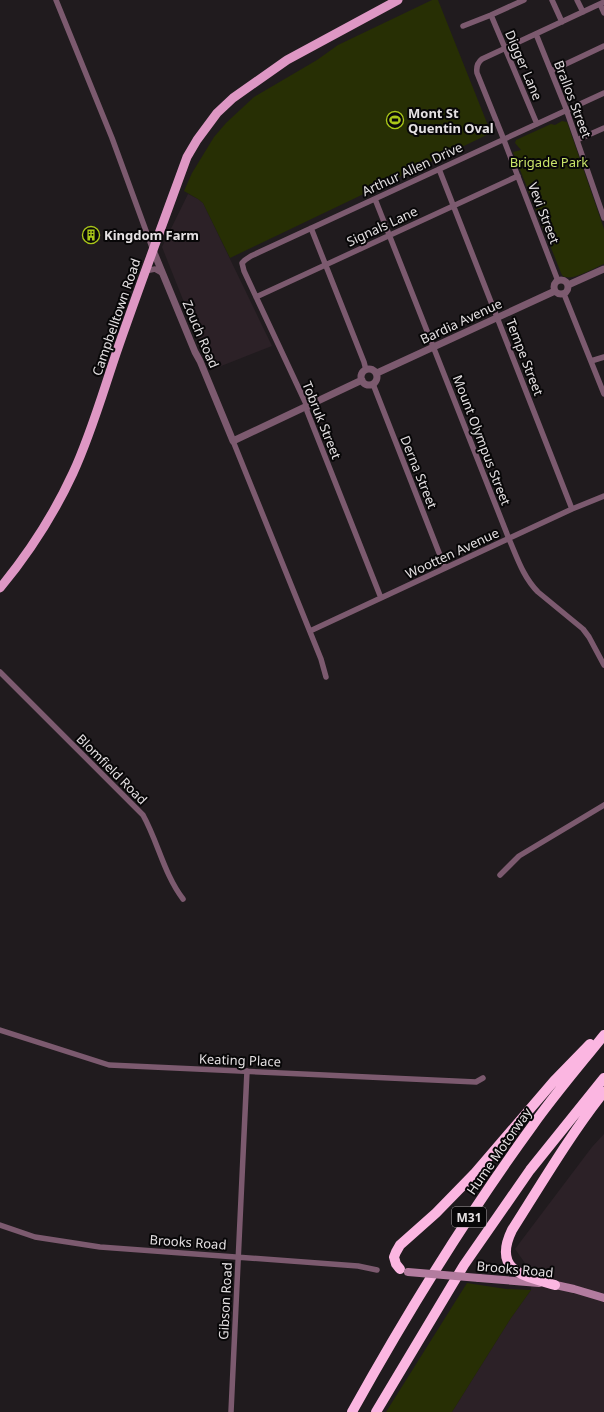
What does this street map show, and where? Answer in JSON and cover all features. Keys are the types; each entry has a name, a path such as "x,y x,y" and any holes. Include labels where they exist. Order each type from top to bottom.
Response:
{"highway":[{"path":"404,1270 396,1264 394,1257 400,1245 436,1213 476,1173 554,1081 604,1029"},
{"name":"Hume Motorway","path":"352,1412 383,1356 463,1225 534,1124 604,1035"},
{"name":"M31","path":"376,1412 464,1265 530,1170 604,1078"},
{"path":"555,1285 524,1276 516,1271 510,1264 507,1257 507,1242 512,1230 555,1161 604,1092"}],"main road":[{"name":"Campbelltown Road","path":"0,588 23,559 37,537 72,474 90,432 186,157 197,140 217,113 233,98 274,68 398,0"},
{"name":"Brooks Road","path":"404,1270 555,1285 579,1290 604,1298"}],"street":[{"name":"Zouch Road","path":"56,0 112,138 162,273 233,441 310,631 326,677"},
{"path":"462,26 492,15 524,0"},
{"path":"552,0 562,22"},
{"path":"578,0 583,12"},
{"path":"505,48 602,3 604,13"},
{"name":"Digger Lane","path":"492,15 537,124"},
{"name":"Brallos Street","path":"536,34 567,110 602,206 604,218"},
{"path":"550,71 604,46"},
{"name":"Vevi Street","path":"505,48 477,63 477,73 504,139 558,281"},
{"name":"Arthur Allen Drive","path":"251,256 604,93"},
{"path":"577,140 604,128"},
{"name":"Tempe Street","path":"439,169 572,509"},
{"name":"Signals Lane","path":"256,297 518,176"},
{"name":"Mount Olympus Street","path":"375,199 524,575 531,586 583,629 604,664"},
{"path":"311,228 366,370"},
{"name":"Tobruk Street","path":"251,256 242,263 242,267 307,406 307,411 381,598"},
{"path":"145,272 155,269 162,273"},
{"path":"568,285 604,269"},
{"path":"558,281 565,281 568,285 568,291 564,294 560,295 555,291 555,284 558,281"},
{"name":"Bardia Avenue","path":"377,373 555,291"},
{"path":"564,294 604,394"},
{"path":"591,361 604,357"},
{"path":"362,380 365,384 372,384 376,381 377,373 373,370 366,370"},
{"path":"362,380 362,375 366,370"},
{"path":"233,441 362,380"},
{"name":"Derna Street","path":"372,384 445,568"},
{"name":"Wootten Avenue","path":"310,631 572,509 604,496"},
{"name":"Blomfield Road","path":"0,672 143,815 175,888 183,899"},
{"path":"500,875 519,856 604,805"},
{"name":"Keating Place","path":"0,1030 109,1065 476,1082 482,1078"},
{"name":"Gibson Road","path":"231,1412 247,1071"},
{"name":"Brooks Road","path":"0,1225 34,1237 100,1247 358,1266 377,1270"}],"shaded area":[{"path":"188,194 203,203 272,346 211,370 162,247"},
{"path":"604,1134 604,1412 452,1412 511,1318 531,1290 532,1273 515,1249 592,1147"}],"green space":[{"path":"432,0 438,0 491,133 230,258 203,203 184,191 192,173 214,137 226,123 254,97 317,60 338,45"},
{"name":"Brigade Park","path":"562,121 567,122 604,229 604,264 574,277 564,277 561,273 513,152 521,150 515,143 516,140 551,124 555,125"},
{"path":"467,1283 506,1289 531,1290 511,1318 452,1412 386,1412"}],"place":[{"name":"Mont St Quentin Oval","path":"395,120"},
{"name":"Kingdom Farm","path":"91,235"}]}
